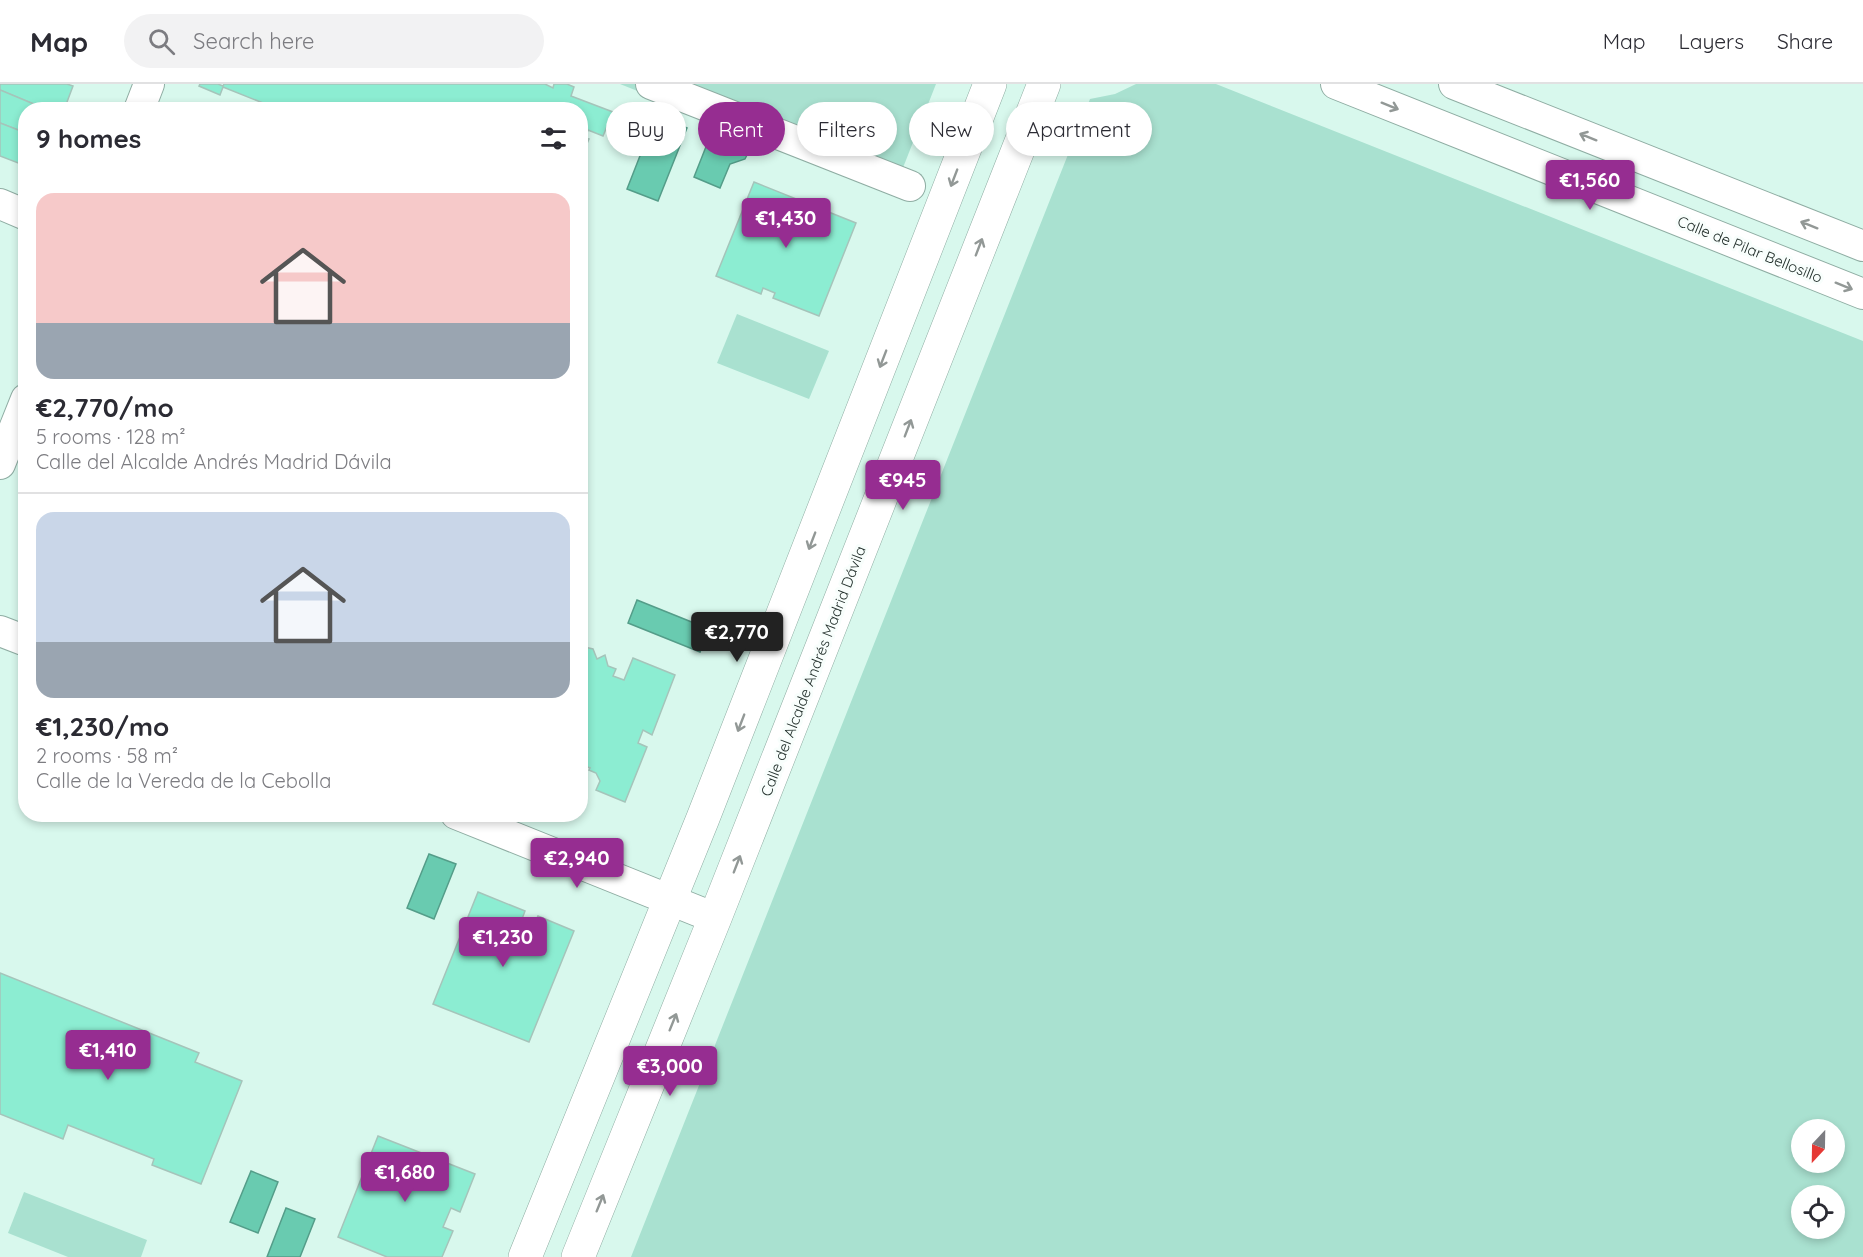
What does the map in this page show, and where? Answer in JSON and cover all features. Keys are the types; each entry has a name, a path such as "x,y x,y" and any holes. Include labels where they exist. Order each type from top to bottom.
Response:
{"main road":[{"path":"525,1257 703,818 990,84"},
{"name":"Calle del Alcalde Andrés Madrid Dávila","path":"578,1257 715,918 1044,84"}],"street":[{"path":"142,102 149,84"},
{"path":"651,84 910,186"},
{"name":"Calle de Pilar Bellosillo","path":"1336,84 1863,294"},
{"path":"1454,84 1863,246"},
{"path":"0,204 18,211"},
{"path":"0,464 18,419"},
{"path":"0,631 18,638"},
{"path":"476,822 715,918"}],"shaded area":[{"path":"620,84 936,84 929,102 909,102 909,152 893,193 800,156 897,156 897,102 797,102 797,155 785,150 785,102 698,102 698,115 686,110 686,102 665,102"},
{"path":"1136,84 1216,84 1863,341 1863,1257 631,1257 1067,156 1152,156 1152,102 1089,102 1090,99 1115,94"},
{"path":"640,156 676,156 658,201 627,189"},
{"path":"702,156 746,156 745,159 730,164 720,188 694,177"},
{"path":"737,314 829,351 809,399 717,363"},
{"path":"637,600 709,629 700,652 628,623"},
{"path":"429,854 456,864 434,919 407,908"},
{"path":"251,1171 278,1182 258,1233 230,1222"},
{"path":"24,1192 147,1240 141,1257 68,1257 8,1233"},
{"path":"286,1208 315,1219 300,1257 267,1257"}],"building":[{"path":"0,84 67,84 73,86 67,102 29,102 0,90"},
{"path":"200,84 223,86 224,84 545,84 553,88 554,84 567,84 574,87 571,96 587,102 260,102 223,87 220,95 199,86"},
{"path":"0,90 29,102 18,102 18,130 0,123"},
{"path":"588,102 606,109 606,129 603,136 588,130"},
{"path":"0,123 18,130 18,163 0,156"},
{"path":"754,182 856,223 819,316 773,298 775,293 763,288 761,294 716,276"},
{"path":"588,648 593,649 597,659 605,655 608,666 616,669 613,676 624,680 633,658 675,675 652,735 643,730 638,743 647,747 625,802 596,790 600,781 596,773 589,770 588,767"},
{"path":"478,892 525,911 522,919 534,924 538,916 574,931 529,1042 433,1004"},
{"path":"0,973 199,1053 195,1062 242,1081 201,1184 152,1165 154,1159 68,1125 63,1139 0,1114"},
{"path":"378,1136 475,1174 460,1212 451,1208 443,1227 453,1231 442,1257 387,1257 338,1237"}]}
